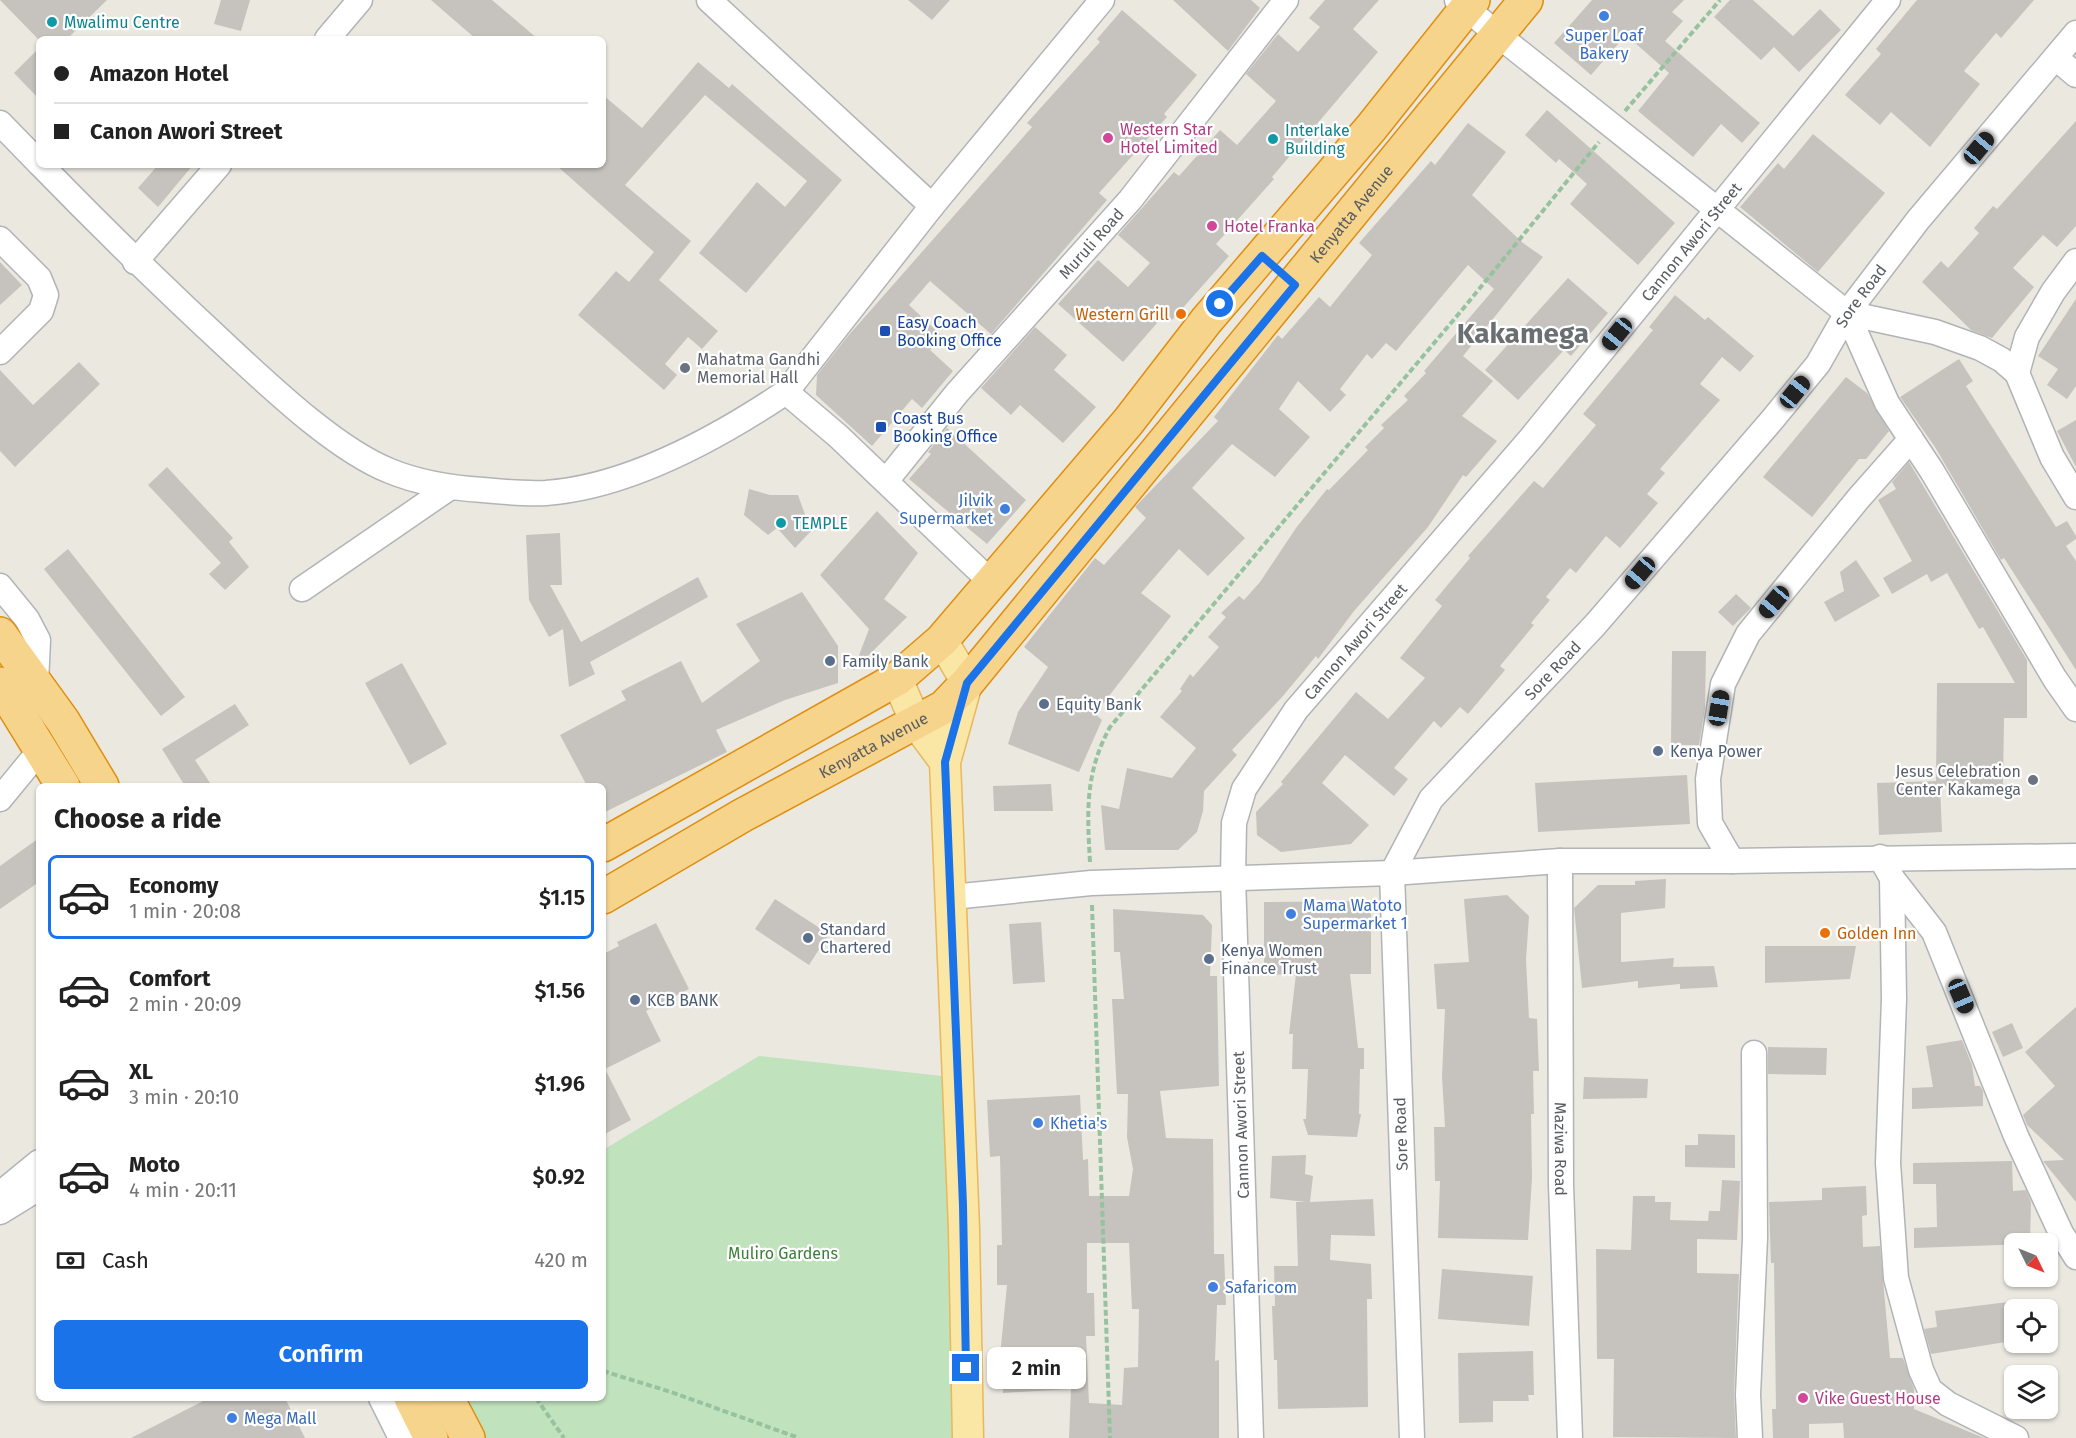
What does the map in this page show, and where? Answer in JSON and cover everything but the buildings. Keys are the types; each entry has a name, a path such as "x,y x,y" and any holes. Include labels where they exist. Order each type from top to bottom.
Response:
{"highway":[{"name":"Kenyatta Avenue","path":"606,895 743,816 944,707 967,683 1295,285 1526,0"},
{"path":"606,843 897,680 942,640 1128,422 1206,321 1371,128 1466,3"},
{"path":"1262,256 1295,285"},
{"path":"1128,422 1158,449"},
{"path":"0,634 63,720 100,783"},
{"path":"0,684 61,783"},
{"path":"412,1401 431,1438"},
{"path":"449,1401 468,1438"}],"main road":[{"path":"942,640 967,683 945,762 964,1229 968,1438"},
{"path":"897,680 916,723 945,762"}],"street":[{"path":"330,36 360,0"},
{"path":"709,0 932,206"},
{"path":"44,168 135,262 282,398 349,447 390,471 449,488 546,492 599,484 644,468 736,426 786,392 932,206 1102,0"},
{"name":"Muruli Road","path":"886,481 957,393 1130,200 1286,0"},
{"name":"Cannon Awori Street","path":"1251,1438 1233,877 1234,823 1244,789 1296,710 1531,438 1888,0"},
{"path":"1466,3 1498,35 1847,313 1935,332 2002,360 2017,373 2052,457 2076,497"},
{"name":"Sore Road","path":"1412,1438 1392,873 1431,799 1595,625 1772,420 1818,364 1847,313 1918,220 2076,33"},
{"path":"2056,58 2076,75"},
{"path":"0,123 36,160"},
{"path":"135,262 216,168"},
{"path":"0,239 39,279 46,295 41,311 0,352"},
{"path":"2017,373 2027,337 2053,292 2076,261"},
{"path":"1847,313 1887,403 2076,709"},
{"path":"786,392 886,481 991,582"},
{"path":"1732,861 1710,823 1708,778 1723,684 1748,634 1858,499 1911,439"},
{"path":"302,589 449,488"},
{"path":"0,586 27,619 38,640 36,683"},
{"path":"0,799 41,749"},
{"path":"952,897 1091,883 1392,873 1560,861 1732,861 1886,868 2076,856"},
{"name":"Maziwa Road","path":"1560,861 1561,1185 1570,1438"},
{"path":"1886,868 1934,932 2016,1136 2061,1233 2076,1257"},
{"path":"1886,868 1894,999 1888,1163 1896,1278 1921,1370 1930,1390 1948,1404 2016,1438"},
{"path":"1750,1438 1748,1395 1755,1238 1755,1053"},
{"path":"0,1194 36,1164"},
{"path":"0,1212 36,1190"},
{"path":"382,1401 401,1438"}],"path":[{"path":"1110,1438 1087,814 1093,764 1110,727 1462,310 1612,125 1720,0"},
{"path":"606,1372 671,1392 799,1438"},
{"path":"538,1401 564,1438"}],"green space":[{"name":"Muliro Gardens","path":"759,1056 960,1078 969,1438 467,1438 448,1401 606,1401 606,1148"}],"place":[{"name":"Super Loaf Bakery","path":"1604,16"},
{"name":"Mwalimu Centre","path":"52,22"},
{"name":"Western Star Hotel Limited","path":"1108,138"},
{"name":"Interlake Building","path":"1273,139"},
{"name":"Hotel Franka","path":"1212,226"},
{"name":"Western Grill","path":"1181,314"},
{"name":"Easy Coach Booking Office","path":"885,331"},
{"name":"Mahatma Gandhi Memorial Hall","path":"685,368"},
{"name":"Coast Bus Booking Office","path":"881,427"},
{"name":"Jilvik Supermarket","path":"1005,509"},
{"name":"TEMPLE","path":"781,523"},
{"name":"Family Bank","path":"830,661"},
{"name":"Equity Bank","path":"1044,704"},
{"name":"Kenya Power","path":"1658,751"},
{"name":"Jesus Celebration Center Kakamega","path":"2033,780"},
{"name":"Mama Watoto Supermarket 1","path":"1291,914"},
{"name":"Golden Inn","path":"1825,933"},
{"name":"Standard Chartered","path":"808,938"},
{"name":"Kenya Women Finance Trust","path":"1209,959"},
{"name":"KCB BANK","path":"635,1000"},
{"name":"Khetia's","path":"1038,1123"},
{"name":"Safaricom","path":"1213,1287"},
{"name":"Vike Guest House","path":"1803,1398"},
{"name":"Mega Mall","path":"232,1418"}],"district":[{"name":"Kakamega","path":"1523,333"}],"route":[{"path":"966,1368 963,1205 945,762 967,683 1295,285 1262,256 1220,304"}]}
